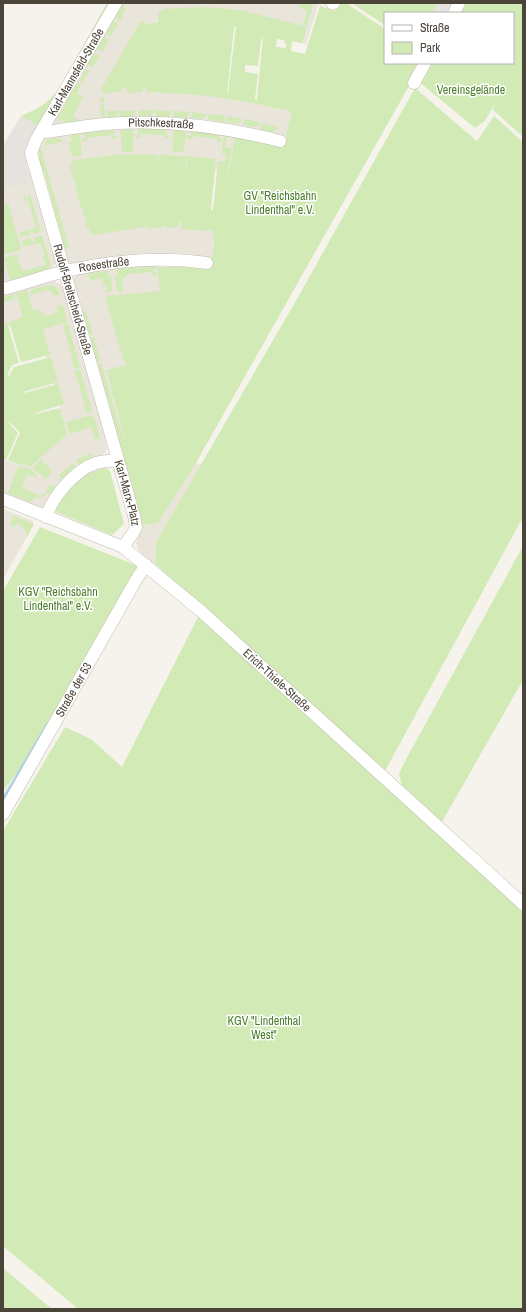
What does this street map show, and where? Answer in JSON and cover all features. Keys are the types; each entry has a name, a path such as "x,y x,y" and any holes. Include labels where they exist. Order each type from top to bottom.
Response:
{"street":[{"name":"Karl-Mannsfeld-Straße","path":"36,140 116,3"},
{"path":"454,12 459,3"},
{"path":"414,83 424,64"},
{"name":"Pitschkestraße","path":"42,130 47,132 104,124 181,124 231,130 280,141"},
{"name":"Rudolf-Breitscheid-Straße","path":"36,140 32,150 32,158 118,460"},
{"name":"Rosestraße","path":"3,290 75,269 117,262 174,260 207,263"},
{"name":"Karl-Marx-Platz","path":"46,516 51,504 58,494 89,466 97,463 118,460 136,527 123,547"},
{"name":"Erich-Thiele-Straße","path":"3,499 123,547 202,612 523,904"},
{"name":"Straße der 53","path":"3,814 136,580 146,565"}],"shaded area":[{"path":"120,3 319,3 306,44 236,26 234,27 220,22 158,20 155,23 158,89 242,97 293,110 285,137 252,129 56,126 53,124 53,120"},
{"path":"438,3 452,3 447,12 433,12"},
{"path":"21,116 40,127 29,140 26,158 33,183 6,189 3,196 3,146"},
{"path":"156,126 236,134 229,172 205,168 188,161 187,168 158,165 157,159 143,209 196,222 211,229 215,238 214,251 211,259 74,265 69,263 63,249 65,248 44,172 41,172 40,145 43,140 46,137 92,130"},
{"path":"33,183 55,258 55,263 51,270 10,283 3,258 3,196 6,189"},
{"path":"3,258 10,283 3,285"},
{"path":"157,264 160,291 146,359 106,371 124,437 201,465 156,542 155,564 140,552 136,543 140,533 140,526 73,281 75,276 85,271"},
{"path":"52,280 61,285 65,291 106,440 107,449 104,455 43,508 40,508 3,494 3,459 20,465 25,464 67,434 36,319 3,328 3,294"},
{"path":"3,509 33,521 34,524 3,579"}],"green space":[{"path":"107,3 111,3 40,127 21,116 42,105 59,89"},
{"path":"301,3 313,4 307,26 295,22 303,24 307,10 300,8"},
{"name":"GV \"Reichsbahn Lindenthal\" e.V.","path":"339,3 346,3 384,28 384,64 421,64 196,463 158,523 143,525 98,364 101,363 124,437 106,370 126,365 125,360 123,360 105,296 160,291 157,267 209,269 214,249 213,235 211,229 208,231 181,229 180,221 177,227 165,228 165,226 161,226 161,228 148,228 148,226 93,235 88,227 87,228 85,215 83,216 83,208 81,208 75,187 77,187 76,182 74,182 70,167 73,160 124,154 157,155 158,165 159,155 187,156 186,168 188,156 216,159 211,210 213,210 218,161 225,162 226,155 222,154 224,134 227,136 225,147 232,148 229,172 235,137 281,147 286,139 292,112 288,111 288,109 279,109 213,97 147,92 146,88 143,88 143,92 127,93 127,88 123,88 120,92 104,93 101,89 141,21 147,24 158,22 158,14 163,9 206,7 231,9 307,27 302,43 292,41 291,51 305,54 320,6 335,11","holes":["236,26 228,94 227,94 234,27","263,38 257,100 255,99 258,74 245,72 245,65 258,66 261,40","277,39 284,40 284,43 286,43 286,48 276,47"]},
{"path":"351,3 438,3 433,12 384,12 384,24"},
{"name":"Vereinsgelände","path":"462,3 523,3 523,137 493,110 494,105 485,121 475,128 418,81 427,64 514,64 514,12 457,12"},
{"path":"122,5 126,8 120,21 115,18"},
{"path":"113,21 118,24 111,36 106,33"},
{"path":"104,37 109,40 102,52 97,49"},
{"path":"95,53 100,56 92,68 87,65"},
{"path":"86,69 90,71 82,83 79,81"},
{"path":"77,83 81,85 77,93 83,97 73,116 79,121 65,123 64,120 59,121 57,119"},
{"path":"415,88 477,141 494,116 523,142 523,517 385,771 155,564 156,542 297,299"},
{"path":"104,97 105,117 101,118 100,107 103,103 99,101"},
{"path":"138,110 154,110 154,113 152,113 152,116 138,116"},
{"path":"156,110 171,111 171,114 169,114 169,117 156,116"},
{"path":"107,111 118,111 118,114 116,114 116,117 107,118"},
{"path":"120,111 135,111 136,113 133,114 134,117 120,117"},
{"path":"174,111 190,112 189,115 187,115 187,118 173,117"},
{"path":"192,112 206,114 206,117 204,116 203,119 191,118"},
{"path":"209,114 225,116 224,122 208,120"},
{"path":"227,116 242,119 238,124 226,122"},
{"path":"244,119 259,122 259,125 256,125 255,127 243,125"},
{"path":"262,123 277,127 277,130 274,129 273,132 260,129"},
{"path":"131,129 133,131 133,152 122,152 120,130"},
{"path":"138,129 166,129 169,131 166,131 166,134 169,135 169,138 165,138 164,135 140,134 140,138 135,137 135,135 138,135"},
{"path":"176,129 184,130 186,132 184,152 173,152 173,131"},
{"path":"114,130 116,132 113,133 113,136 116,136 117,138 112,139 111,135 87,138 87,141 82,142 82,139 85,139 85,135 81,136 83,133"},
{"path":"189,130 221,134 222,136 219,136 219,138 222,139 221,143 217,142 217,139 193,136 192,139 187,139 187,135 191,136 191,132 188,132"},
{"path":"71,135 80,135 82,156 72,157 68,141 71,142 73,139 70,138"},
{"path":"58,138 64,141 45,146 45,142 48,139"},
{"path":"40,146 69,247 65,249 44,172 41,172 38,151"},
{"path":"30,194 41,232 34,234 33,231 30,232 30,235 22,237 19,233 36,228 28,200 24,201 23,196 26,198 29,197 28,195"},
{"path":"8,203 21,249 19,251 3,255 3,205"},
{"path":"42,235 50,262 49,269 10,280 4,258 18,254 17,260 18,263 20,263 22,271 46,265 43,256 45,255 40,243 23,247 22,243 23,241 31,238 32,242 35,241 35,238"},
{"path":"155,267 156,269 153,269 154,272 157,272 156,275 152,275 151,272 127,274 127,277 122,278 123,292 119,292 117,290 115,275 118,275 118,272 115,272 116,270 124,268"},
{"path":"109,271 111,272 108,272 108,276 111,275 112,291 106,293 106,290 108,289 107,286 104,287 102,278 90,281 88,274"},
{"path":"48,285 56,287 60,295 54,296 49,290 31,295 30,290"},
{"path":"27,290 33,311 42,308 40,310 43,312 44,316 58,312 57,306 63,305 67,322 43,329 50,355 21,362 9,322 23,317 16,293"},
{"path":"14,294 15,299 3,303 3,297"},
{"path":"86,311 93,334 90,335 83,312"},
{"path":"7,322 19,363 12,365 7,375 9,376 14,367 51,357 58,382 23,392 58,384 64,404 35,413 60,408 67,434 30,467 25,464 20,465 8,460 20,433 6,420 18,433 6,460 3,459 3,323"},
{"path":"68,324 80,367 74,369 63,325"},
{"path":"94,337 100,361 97,361 90,338"},
{"path":"80,369 92,412 87,413 74,371"},
{"path":"93,415 100,438 95,440 91,427 70,434 66,422"},
{"path":"92,453 92,457 80,466 75,460"},
{"path":"41,459 52,471 46,479 32,468"},
{"path":"73,463 76,468 62,480 59,475"},
{"path":"18,467 29,469 37,475 36,477 27,474 22,488 39,495 45,494 50,484 55,488 51,494 47,493 45,496 39,498 36,496 31,502 8,493"},
{"path":"106,468 110,471 124,524 112,535 56,512 57,504 68,489 86,474"},
{"path":"14,516 34,524 27,537 25,530 21,525 17,523 15,527 10,525"},
{"name":"KGV \"Reichsbahn Lindenthal\" e.V.","path":"40,527 138,566 138,571 20,778 16,774 3,791 3,591"},
{"path":"523,546 523,680 442,822 402,785 399,774"},
{"name":"KGV \"Lindenthal West\"","path":"199,615 523,912 523,1309 78,1309 3,1246 3,831 65,727 91,739 122,767"},
{"path":"3,1268 52,1309 3,1309"}],"waterway":[{"path":"3,799 48,723"}]}
